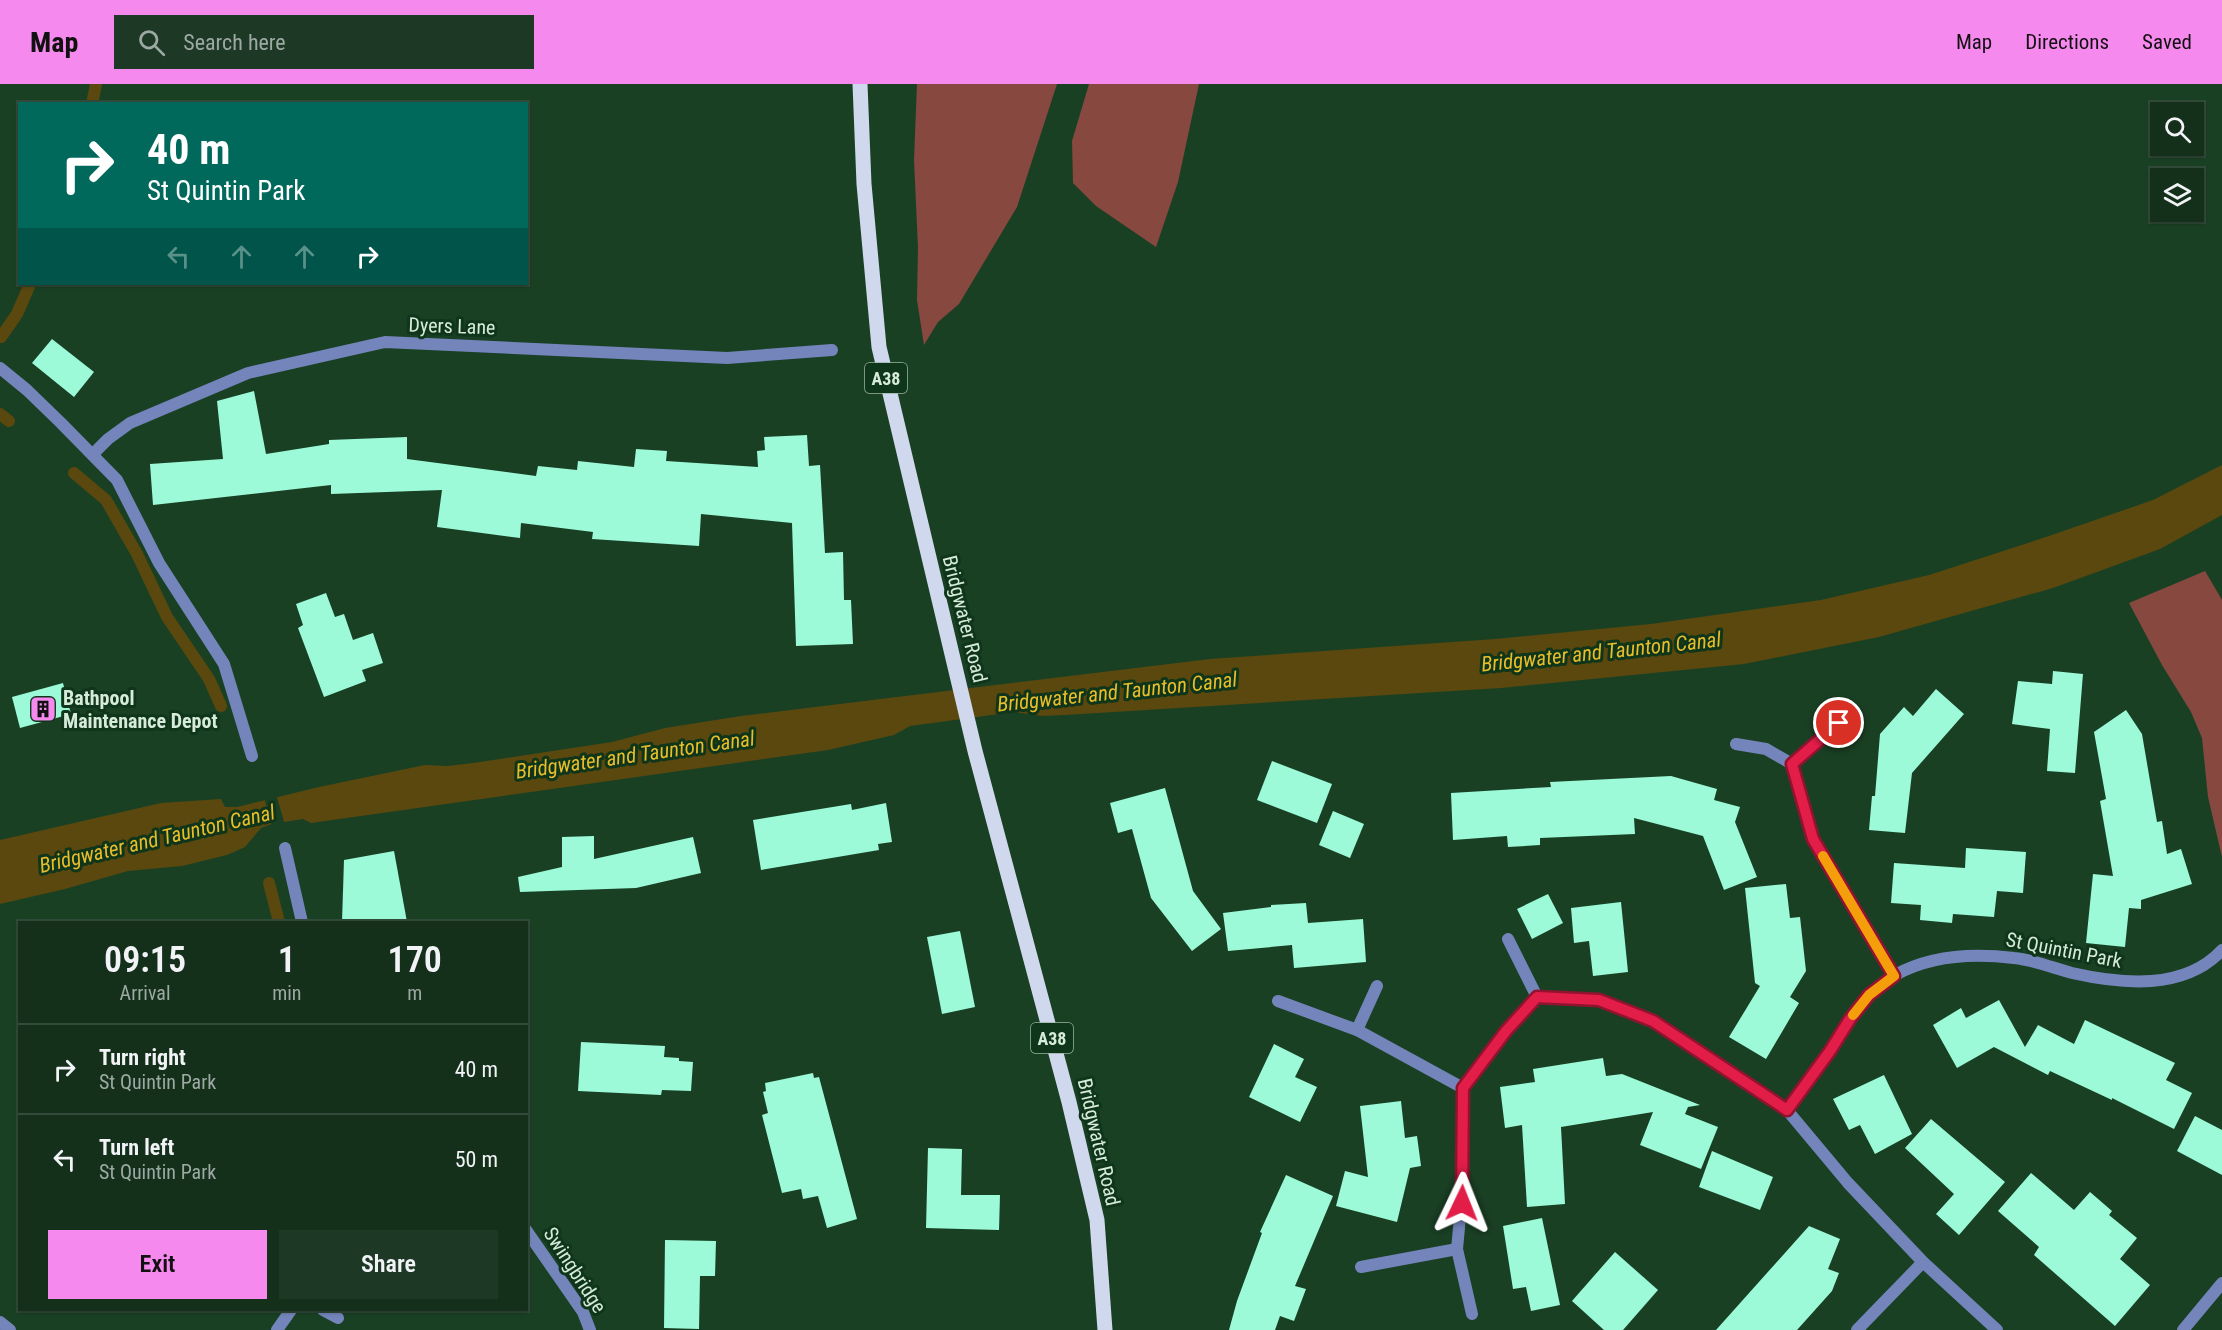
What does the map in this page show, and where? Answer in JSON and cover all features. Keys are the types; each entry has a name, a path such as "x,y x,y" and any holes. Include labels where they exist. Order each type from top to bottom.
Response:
{"main road":[{"name":"Bridgwater Road","path":"861,85 864,184 879,347 975,751 1069,1102 1096,1220 1105,1330"}],"street":[{"name":"Dyers Lane","path":"94,453 130,423 248,373 386,342 727,358 832,350"},
{"path":"0,368 94,453 117,480 159,563 224,664 252,756"},
{"path":"1792,764 1839,723"},
{"path":"1736,744 1766,748 1792,764 1813,839 1894,976"},
{"path":"285,848 302,921"},
{"path":"1508,939 1537,997"},
{"name":"St Quintin Park","path":"1787,1110 1869,995 1894,976 1928,961 1967,954 2016,958 2116,982 2149,982 2184,975 2213,959 2222,950"},
{"path":"1357,1030 1377,986"},
{"path":"1472,1314 1457,1249 1463,1185 1463,1088 1506,1031 1537,997"},
{"path":"1537,997 1599,1000 1653,1021 1787,1110 1848,1183 1923,1262 1997,1330"},
{"path":"1278,1001 1357,1030 1463,1088"},
{"name":"Swingbridge","path":"528,1233 583,1312 590,1330"},
{"path":"1361,1267 1457,1249"},
{"path":"1857,1330 1923,1262"},
{"path":"2183,1330 2222,1283"},
{"path":"277,1330 290,1311"},
{"path":"325,1311 338,1318"},
{"path":"0,1322 10,1330"}],"shaded area":[{"path":"917,84 1057,84 1017,207 959,304 938,322 924,345 917,300 918,248 914,160"},
{"path":"1089,84 1199,84 1178,182 1156,247 1096,206 1073,183 1072,141"},
{"path":"2205,571 2222,600 2222,857 2208,797 2202,738 2191,712 2162,665 2129,603"}],"water":[{"name":"Bridgwater and Taunton Canal","path":"2222,465 2222,515 2160,549 2053,588 1879,637 1744,664 1501,688 1065,715 1042,716 1014,712 910,726 894,735 828,750 311,823 303,819 272,824 261,828 245,847 227,855 182,866 128,871 0,904 0,840 161,803 221,799 225,807 237,807 425,765 447,766 473,763 612,742 665,728 741,716 1210,659 1495,639 1651,624 1821,600 1929,575 2046,537 2153,500"}],"pier":[{"path":"276,794 285,825 272,827 264,797"}],"building":[{"path":"52,339 94,372 74,397 32,363"},
{"path":"254,391 266,454 329,444 329,440 407,437 407,459 536,476 538,466 577,470 578,461 634,467 636,449 667,451 666,461 758,467 757,451 765,450 764,437 807,435 809,466 820,465 825,553 843,552 844,600 851,600 853,644 796,646 792,523 701,514 699,546 592,539 593,532 521,523 520,538 437,527 442,490 331,494 331,485 153,505 150,464 223,459 217,401"},
{"path":"326,593 335,617 344,614 353,640 373,633 383,663 362,670 366,681 324,697 298,628 303,625 296,604"},
{"path":"2053,671 2083,674 2075,773 2047,771 2050,729 2012,724 2018,681 2052,684"},
{"name":"Bathpool Maintenance Depot","path":"63,683 71,714 20,728 12,697"},
{"path":"1936,689 1964,714 1912,773 1905,833 1869,830 1872,796 1875,796 1880,734 1904,707 1913,716"},
{"path":"2126,710 2142,734 2157,822 2162,821 2167,854 2181,849 2192,884 2141,900 2141,909 2129,908 2125,947 2086,943 2093,874 2113,876 2100,801 2106,799 2094,732"},
{"path":"1272,761 1332,784 1317,823 1257,800"},
{"path":"1671,776 1717,789 1714,800 1740,807 1735,822 1757,877 1724,890 1703,836 1634,818 1635,834 1540,838 1540,845 1508,847 1507,836 1453,840 1451,793 1551,787 1550,782"},
{"path":"1165,788 1193,891 1221,929 1192,951 1151,898 1132,829 1118,833 1110,803"},
{"path":"886,803 892,842 878,844 879,850 761,870 753,820 851,804 852,810"},
{"path":"1333,811 1364,824 1350,858 1319,845"},
{"path":"594,836 594,859 693,837 701,873 636,888 520,892 518,877 562,867 562,837"},
{"path":"1966,848 2026,852 2023,893 1997,891 1994,917 1953,914 1952,923 1920,920 1921,905 1891,903 1894,863 1965,868"},
{"path":"394,851 407,921 342,921 344,860"},
{"path":"1786,884 1790,918 1800,917 1806,971 1790,997 1799,1003 1766,1059 1729,1037 1760,986 1755,983 1745,888"},
{"path":"1548,894 1563,923 1532,939 1517,909"},
{"path":"1621,902 1628,972 1593,976 1589,941 1574,943 1571,908"},
{"path":"1306,903 1308,923 1363,919 1366,962 1294,968 1292,945 1228,951 1223,913 1271,907 1271,905"},
{"path":"960,931 975,1007 942,1014 927,937"},
{"path":"1999,1000 2025,1047 2038,1025 2074,1044 2085,1020 2175,1063 2166,1080 2192,1093 2174,1129 2112,1098 2112,1100 2050,1071 2048,1075 1994,1047 1957,1068 1933,1025 1961,1008 1966,1018"},
{"path":"581,1042 665,1046 664,1057 693,1062 691,1091 662,1090 661,1095 578,1091"},
{"path":"1274,1044 1304,1059 1295,1077 1317,1087 1300,1122 1249,1097"},
{"path":"1603,1058 1606,1076 1622,1074 1700,1105 1688,1107 1685,1114 1718,1127 1701,1169 1640,1145 1653,1112 1561,1127 1565,1204 1527,1207 1522,1125 1505,1128 1500,1087 1535,1082 1533,1069"},
{"path":"813,1073 814,1078 819,1077 857,1219 827,1228 818,1196 803,1199 801,1189 782,1193 762,1115 768,1113 763,1092 766,1091 765,1083"},
{"path":"1884,1075 1912,1134 1875,1154 1860,1125 1849,1130 1833,1099"},
{"path":"1401,1101 1405,1138 1417,1136 1421,1166 1410,1168 1397,1222 1336,1206 1345,1171 1368,1177 1360,1106"},
{"path":"2195,1116 2222,1130 2222,1175 2177,1151"},
{"path":"1931,1119 2005,1182 1959,1235 1936,1214 1954,1194 1905,1148"},
{"path":"928,1148 962,1149 961,1195 1000,1195 999,1230 926,1228"},
{"path":"1712,1151 1773,1177 1760,1210 1699,1187"},
{"path":"2031,1173 2074,1210 2090,1192 2112,1211 2109,1215 2137,1238 2120,1259 2150,1285 2115,1326 2034,1255 2039,1247 1998,1211"},
{"path":"1286,1175 1333,1196 1295,1286 1306,1289 1294,1321 1280,1316 1275,1330 1229,1330 1262,1233 1260,1232"},
{"path":"1542,1218 1560,1305 1531,1311 1526,1287 1513,1289 1503,1226"},
{"path":"1809,1226 1840,1239 1828,1269 1839,1273 1832,1291 1797,1330 1716,1330"},
{"path":"665,1240 716,1241 715,1276 700,1276 699,1329 664,1328"},
{"path":"1615,1252 1658,1290 1623,1330 1604,1330 1572,1301"}],"waterway":[{"path":"92,102 96,84"},
{"path":"1,337 17,314 30,285"},
{"path":"0,414 9,421"},
{"path":"74,473 106,500 137,554 167,617 209,679 221,706"},
{"path":"269,883 279,921"}],"slow traffic":[{"path":"1823,856 1894,976 1869,995 1853,1015"}],"place":[{"name":"Bathpool Maintenance Depot","path":"43,709"}],"route":[{"path":"1462,1203 1463,1088 1506,1031 1537,997 1599,1000 1653,1021 1787,1110 1869,995 1894,976 1813,839 1792,764 1839,723"}]}
